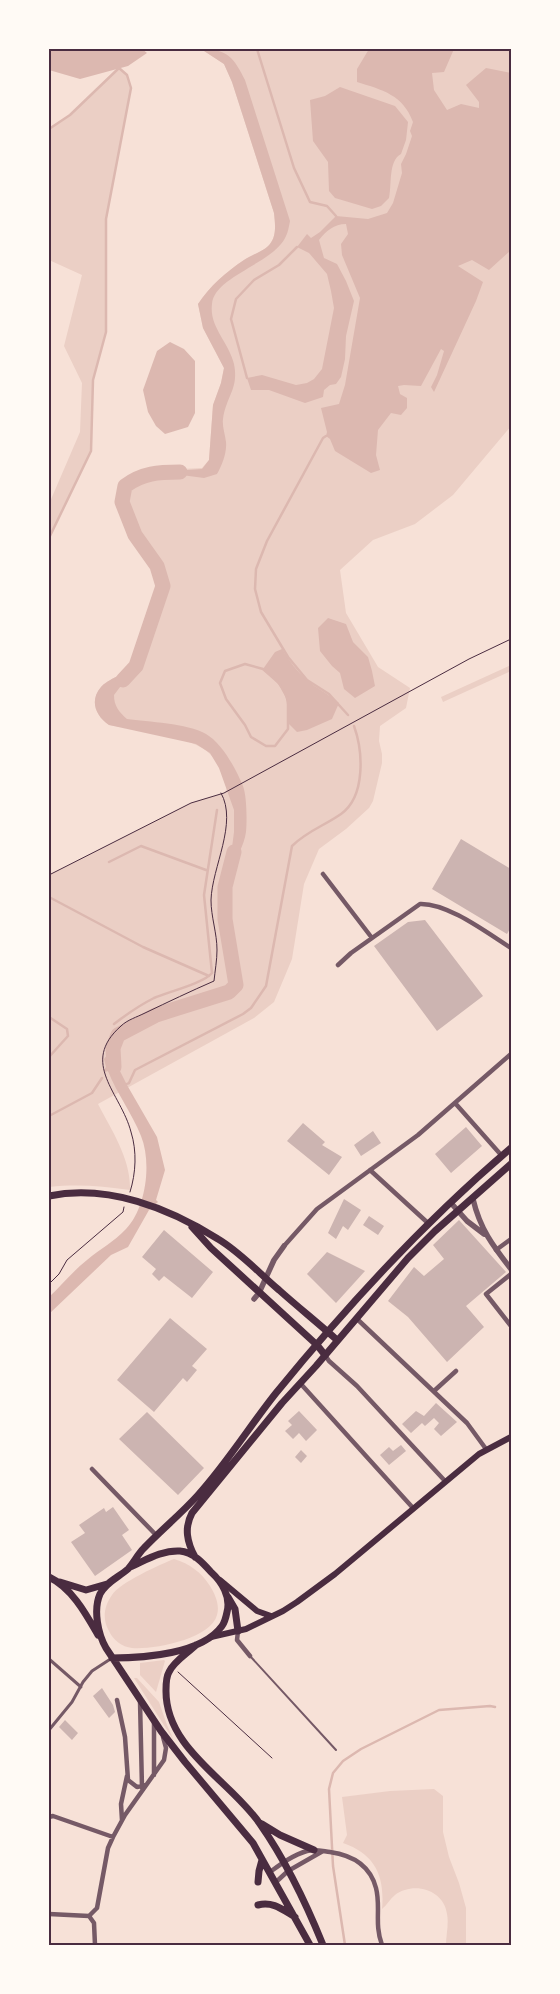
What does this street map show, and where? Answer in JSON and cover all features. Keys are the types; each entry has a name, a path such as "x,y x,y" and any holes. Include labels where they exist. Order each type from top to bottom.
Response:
{"main road":[{"path":"128,1569 144,1548 198,1495 237,1448 276,1394 317,1344 429,1224 511,1148"},
{"path":"271,1616 257,1611 195,1557 190,1548 187,1534 188,1521 192,1513 300,1383 408,1258 458,1210 511,1164"},
{"path":"49,1196 88,1194 115,1196 157,1207 171,1213 218,1239 337,1340"},
{"path":"188,1223 211,1248 317,1344 325,1355"},
{"path":"211,1637 238,1631 283,1611 298,1602 335,1574 486,1449 511,1437"},
{"path":"101,1640 97,1603 101,1592 107,1584 128,1569 166,1552 183,1552 195,1557"},
{"path":"49,1577 86,1590 107,1584"},
{"path":"217,1577 235,1609 238,1631"},
{"path":"57,1581 85,1612 112,1658 161,1731 253,1843 310,1945"},
{"path":"112,1658 160,1654 200,1645 211,1637 224,1623 228,1607 227,1595"},
{"path":"196,1645 169,1671 166,1683 166,1698 176,1729 191,1750 249,1809 260,1823 305,1903 323,1945"},
{"path":"260,1823 280,1835 314,1850"},
{"path":"258,1882 262,1860"},
{"path":"258,1905 265,1903 274,1905 295,1918"}],"street":[{"path":"324,874 372,938"},
{"path":"338,965 351,953 420,904 444,908 511,948"},
{"path":"254,1299 267,1279 274,1260 317,1209 418,1135 511,1054"},
{"path":"454,1103 502,1156"},
{"path":"370,1170 429,1224"},
{"path":"472,1199 485,1235 511,1270"},
{"path":"451,1203 467,1221 485,1235"},
{"path":"496,1250 511,1238"},
{"path":"511,1274 486,1294 511,1326"},
{"path":"356,1318 467,1423 486,1449"},
{"path":"325,1355 329,1361 358,1386 445,1481"},
{"path":"434,1392 456,1371"},
{"path":"300,1383 413,1508"},
{"path":"92,1469 157,1536"},
{"path":"238,1631 237,1640 250,1656"},
{"path":"49,1730 72,1702 83,1682 92,1672 112,1658"},
{"path":"49,1659 81,1688"},
{"path":"140,1699 145,1785"},
{"path":"117,1700 124,1715 128,1780 133,1785 145,1785"},
{"path":"154,1720 154,1776"},
{"path":"49,1914 89,1916 97,1908 108,1848 122,1821 145,1785 154,1776 165,1755 166,1748 161,1731"},
{"path":"122,1821 121,1804 127,1772"},
{"path":"49,1817 113,1837"},
{"path":"270,1872 283,1862 302,1852 314,1850 343,1854 360,1862 372,1878 377,1899 377,1926 382,1945"},
{"path":"276,1882 288,1871 324,1851"},
{"path":"89,1916 94,1923 95,1945"}],"lane":[{"path":"250,1656 336,1750"}],"path":[{"path":"49,875 191,803 223,793 249,780 469,659 511,639"},
{"path":"128,1197 133,1182 135,1157 131,1131 121,1106 105,1076 102,1057 108,1040 122,1024 214,981 217,949 211,900 216,866 224,843 226,802 223,793"},
{"path":"49,1284 59,1274 66,1260 123,1212 126,1204"},
{"path":"178,1671 272,1758"}],"shaded area":[{"path":"49,49 142,49 147,53 128,66 80,79 49,70"},
{"path":"201,49 511,49 511,426 453,495 415,524 373,540 340,570 346,613 378,667 410,688 406,708 380,726 379,741 382,763 373,801 369,808 346,829 319,849 304,884 292,959 274,1002 254,1018 98,1104 124,1156 130,1190 90,1186 49,1187 49,875 191,803 224,793 227,789 216,762 202,748 191,742 162,734 109,725 98,713 95,703 97,692 104,684 136,666 163,586 157,566 135,535 122,502 125,486 152,474 172,470 202,468 209,460 213,405 224,368 203,328 198,304 213,285 225,274 268,246 275,233 274,213 232,82 224,64"},
{"path":"201,49 210,49 224,53 229,56 241,72 290,221 287,234 280,246 233,277 215,294 212,304 213,320 234,364 235,380 223,419 226,442 224,459 217,474 204,478 159,472 202,469 209,460 213,405 224,368 203,328 198,304 213,285 225,274 268,246 274,237 275,225 274,213 232,82 224,64"},
{"path":"369,49 454,49 444,72 432,73 434,90 447,110 461,104 479,108 479,102 466,85 486,68 511,73 511,250 489,270 472,260 458,266 483,282 476,301 434,392 431,387 437,375 444,351 441,349 421,386 398,386 400,394 407,398 407,408 401,415 391,413 378,430 376,455 380,470 371,473 335,451 330,439 326,436 327,432 321,408 339,404 345,385 360,298 342,255 341,244 348,234 346,224 338,225 331,229 319,240 324,258 337,264 354,301 346,336 345,359 341,377 336,384 330,385 324,390 323,397 305,403 269,390 251,390 247,378 262,375 296,385 307,383 314,379 322,369 334,308 327,274 309,253 297,247 307,234 311,238 336,216 368,219 387,213 393,203 402,173 401,164 412,136 410,131 413,122 404,105 391,95 357,82 357,69"},
{"path":"119,68 127,75 131,88 106,219 106,332 93,380 91,451 49,538 49,504 80,432 82,383 64,346 82,275 49,260 49,129 70,115"},
{"path":"340,87 395,106 408,122 406,140 401,154 397,157 392,168 389,198 381,206 372,209 335,198 329,191 328,162 313,141 310,100 325,96"},
{"path":"170,342 184,349 195,361 195,413 188,427 165,434 156,426 148,412 143,390 157,351"},
{"path":"328,618 346,624 353,642 368,657 375,686 355,698 344,689 340,673 320,651 318,628"},
{"path":"282,649 303,677 339,703 332,719 307,730 297,732 289,724 284,693 263,669 275,652"},
{"path":"511,665 511,671 443,702 441,697"},
{"path":"136,666 114,695 116,706 122,714 127,719 189,727 206,734 223,750 240,779 245,796 246,832 242,847 229,871 234,832 234,810 219,768 210,753 196,744 109,725 98,713 95,698 101,687"},
{"path":"113,1048 119,1058 119,1069 126,1083 129,1082 130,1084 127,1085 157,1137 165,1170 156,1200 158,1202 149,1210 128,1247 111,1255 49,1314 49,1297 82,1264 117,1238 133,1220 145,1185 146,1159 141,1136 108,1071 105,1072 104,1070 106,1067 104,1059"},
{"path":"174,1559 195,1569 210,1586 218,1607 217,1615 204,1631 193,1637 153,1647 132,1648 121,1645 115,1640 105,1622 105,1613 109,1599 116,1590 131,1580"},
{"path":"164,1660 156,1692 140,1675 140,1663"},
{"path":"134,1678 137,1678 159,1702 174,1741"},
{"path":"434,1789 443,1796 443,1832 466,1908 466,1945 446,1945 448,1922 445,1906 440,1899 427,1890 411,1889 403,1891 395,1895 382,1909 382,1886 376,1868 363,1853 343,1843 347,1835 342,1797 390,1791"}],"building":[{"path":"461,839 511,869 511,927 507,934 432,889"},
{"path":"425,920 483,996 437,1031 374,946 408,922"},
{"path":"303,1123 325,1142 322,1145 342,1157 329,1175 287,1141"},
{"path":"466,1127 482,1146 451,1173 435,1154"},
{"path":"373,1131 381,1143 361,1156 354,1145"},
{"path":"344,1199 361,1210 348,1230 343,1226 336,1239 328,1233"},
{"path":"369,1216 384,1226 378,1235 363,1225"},
{"path":"459,1220 506,1272 466,1306 484,1327 447,1362 408,1317 388,1301 414,1267 424,1276 444,1259 433,1245"},
{"path":"164,1230 213,1272 192,1298 164,1276 159,1281 152,1274 156,1269 142,1257"},
{"path":"327,1252 365,1271 336,1303 307,1274"},
{"path":"170,1318 207,1349 192,1366 197,1370 187,1382 183,1378 154,1412 117,1380"},
{"path":"436,1403 457,1422 441,1436 434,1429 439,1423 434,1418 425,1426 422,1423 411,1433 402,1424 416,1411 424,1416"},
{"path":"299,1411 317,1430 306,1441 299,1433 293,1439 285,1431 292,1425 288,1421"},
{"path":"147,1412 204,1468 178,1495 119,1439"},
{"path":"401,1445 406,1451 389,1465 380,1455 389,1447 393,1451"},
{"path":"301,1450 307,1456 301,1463 295,1457"},
{"path":"113,1507 129,1530 122,1535 132,1550 95,1576 71,1542 85,1533 79,1525 104,1508 106,1512"},
{"path":"102,1688 113,1705 115,1712 109,1718 93,1696"},
{"path":"65,1720 78,1733 72,1740 59,1727"}],"waterway":[{"path":"257,49 294,168 310,202 327,206 336,216"},
{"path":"49,129 70,115 119,68 127,75 131,88 106,219 106,332 93,380 91,451 49,538"},
{"path":"247,378 231,319 236,299 254,280 279,265 297,247"},
{"path":"326,436 323,438 267,541 256,569 255,589 261,612 288,657 307,680 329,694 348,715"},
{"path":"123,680 136,666 163,586 157,566 135,535 122,502 125,486 138,478 151,474 180,472"},
{"path":"245,664 263,669 279,683 288,699 288,729 275,746 266,746 251,737 245,725 226,699 220,683 225,671 245,664"},
{"path":"129,1083 135,1070 243,1014 251,1008 266,986 292,846 304,836 341,814 355,796 360,773 360,760 354,726"},
{"path":"114,1024 154,998 194,984 212,973 204,895 217,810"},
{"path":"109,862 141,846 206,870"},
{"path":"114,1067 113,1048 118,1035 156,1015 229,992 236,985 225,919 225,887 234,852"},
{"path":"49,897 143,947 209,976"},
{"path":"49,1017 67,1029 68,1036 49,1057"},
{"path":"49,1116 92,1093 102,1078"},
{"path":"345,1945 333,1866 329,1789 333,1773 343,1761 361,1749 439,1710 495,1707"}]}
